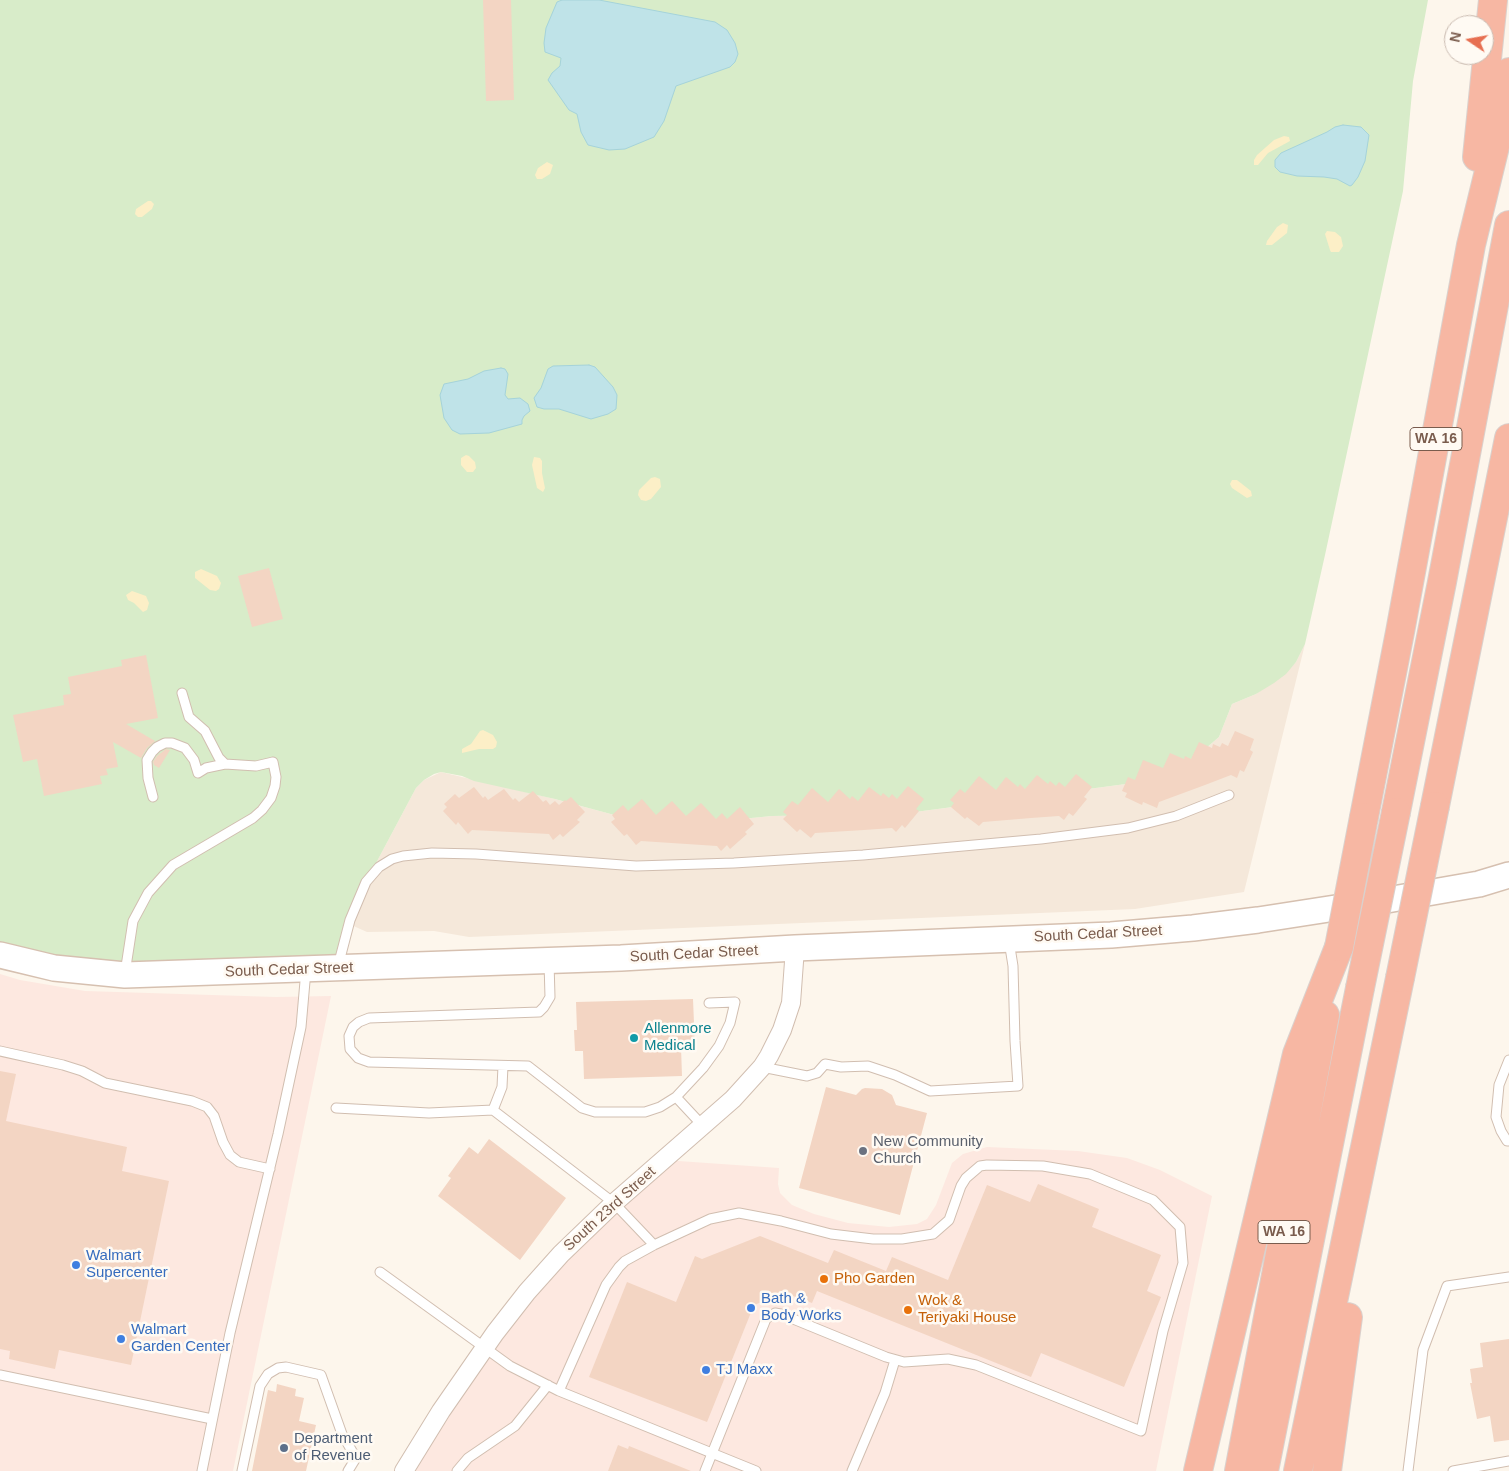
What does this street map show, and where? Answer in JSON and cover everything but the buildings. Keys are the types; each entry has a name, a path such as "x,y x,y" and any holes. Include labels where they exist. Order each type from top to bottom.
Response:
{"highway":[{"path":"1471,245 1478,142 1493,0"},
{"name":"WA 16","path":"1238,1471 1324,996 1339,947 1402,623 1471,245 1498,134 1509,72"},
{"path":"1264,1471 1444,572 1509,224"},
{"path":"1298,1471 1509,438"},
{"path":"1198,1471 1297,1054 1324,996"},
{"path":"1327,1471 1352,1286 1349,1226"}],"main road":[{"name":"South Cedar Street","path":"0,955 54,968 125,976 338,969 549,959 621,958 795,948 1111,935 1193,928 1387,900 1479,884 1509,875"}],"street":[{"name":"South 23rd Street","path":"404,1471 441,1411 485,1347 527,1292 561,1254 614,1203 734,1100 762,1067 779,1037 791,1003 795,948"}],"lane":[{"path":"182,693 189,717 205,731 211,740 218,758 225,764"},
{"path":"125,976 133,922 142,903 154,885 173,865 254,818 266,807 276,782 273,762 256,766 225,764 211,767 198,773 194,760 185,748 172,743 165,744 158,747 148,760 146,768 152,797"},
{"path":"338,969 350,920 366,882 379,866 403,856 432,853 476,854 636,866 734,863 863,855 1050,838 1128,828 1176,816 1229,795"},
{"path":"762,1067 807,1076 817,1073 825,1064 841,1067 868,1066 896,1075 930,1091 1018,1086 1013,974 1009,939"},
{"path":"549,959 550,997 544,1008 539,1012 369,1018 355,1024 349,1036 349,1045 352,1052 358,1058 365,1061 528,1066 576,1104 589,1111 645,1112 660,1107 676,1097 715,1052 730,1023 735,1002 709,1003"},
{"path":"202,1471 230,1333 270,1169 301,1027 306,969"},
{"path":"0,1051 63,1065 82,1071 105,1083 192,1101 207,1107 214,1116 222,1142 230,1155 239,1162 270,1169"},
{"path":"1508,1141 1496,1117 1499,1085 1509,1060"},
{"path":"493,1110 502,1087 504,1066"},
{"path":"676,1097 703,1126"},
{"path":"336,1108 429,1113 493,1110 614,1203 654,1245"},
{"path":"560,1390 612,1275 625,1261 710,1219 739,1213 840,1235 873,1239 902,1239 932,1234 949,1220 966,1178 980,1166 988,1165 1043,1166 1090,1174 1153,1200 1180,1227 1183,1263 1163,1332 1141,1431 966,1362 948,1359 904,1362 895,1360 775,1313 766,1319 705,1471"},
{"path":"380,1272 510,1366 548,1385 756,1471"},
{"path":"1408,1471 1423,1350 1446,1286 1509,1277"},
{"path":"852,1471 895,1360"},
{"path":"242,1471 260,1386 268,1374 282,1367 322,1374 342,1434 356,1458 348,1471"},
{"path":"0,1375 212,1419"},
{"path":"457,1471 468,1458 515,1426 548,1385"},
{"path":"1452,1471 1509,1461"}],"shaded area":[{"path":"1305,644 1244,892 1135,909 469,937 434,931 367,932 349,924 366,882 416,788 424,780 441,772 555,799 659,827 772,816 900,814 1171,778 1219,737 1232,704 1256,694 1296,662"},
{"path":"0,974 20,980 85,991 276,997 331,996 233,1471 0,1471"},
{"path":"987,1147 1078,1151 1127,1158 1160,1170 1212,1196 1156,1471 404,1471 495,1333 664,1160 779,1168 778,1184 780,1193 792,1205 814,1214 848,1223 889,1227 917,1224 927,1219 936,1205 952,1163 963,1154"}],"green space":[{"path":"0,0 1428,0 1413,81 1403,191 1305,644 1296,662 1286,674 1274,683 1256,694 1232,704 1219,737 1171,778 900,814 772,816 659,827 555,799 474,781 462,776 441,772 434,774 416,788 366,882 338,969 125,975 0,955"}],"sand":[{"path":"1284,136 1289,137 1290,141 1268,153 1258,165 1254,165 1257,155 1274,140"},
{"path":"547,162 553,165 550,174 542,179 537,179 535,175 538,168"},
{"path":"148,201 154,204 152,209 142,217 138,217 135,214 136,209"},
{"path":"1283,223 1288,225 1287,233 1272,245 1266,245 1277,227"},
{"path":"1327,231 1335,232 1341,237 1343,246 1339,252 1331,252 1325,234"},
{"path":"466,455 475,462 476,468 473,472 467,472 461,465 461,458"},
{"path":"534,457 540,458 542,461 545,488 543,492 537,488 532,465"},
{"path":"651,478 660,479 661,487 651,499 641,500 638,495 639,490"},
{"path":"1232,480 1237,480 1251,491 1252,496 1247,498 1232,488 1230,484"},
{"path":"201,569 217,576 221,583 219,589 216,591 210,590 195,578 195,572"},
{"path":"132,591 146,596 149,603 147,610 143,612 128,600 126,595"},
{"path":"483,730 493,735 497,742 496,747 462,753 462,749 471,744 480,731"}],"water":[{"path":"562,0 599,0 715,22 727,30 735,43 738,54 735,62 730,67 676,86 664,121 654,137 625,149 609,150 588,145 581,132 577,114 569,110 548,80 552,73 560,66 561,58 545,52 546,28 557,2"},
{"path":"1343,125 1361,127 1369,135 1365,161 1352,185 1350,186 1337,179 1297,176 1280,172 1275,167 1275,160 1281,153"},
{"path":"589,365 595,367 613,387 617,395 616,409 608,414 591,419 559,409 537,407 534,398 541,388 548,369 553,366"},
{"path":"505,369 508,374 505,395 508,399 520,398 528,404 530,411 524,416 522,424 489,433 460,434 452,430 444,418 440,395 444,384 468,379 484,371"}],"place":[{"name":"Allenmore Medical","path":"634,1038"},
{"name":"New Community Church","path":"863,1151"},
{"name":"Walmart Supercenter","path":"76,1265"},
{"name":"Pho Garden","path":"824,1279"},
{"name":"Bath & Body Works","path":"751,1308"},
{"name":"Wok & Teriyaki House","path":"908,1310"},
{"name":"Walmart Garden Center","path":"121,1339"},
{"name":"TJ Maxx","path":"706,1370"},
{"name":"Department of Revenue","path":"284,1448"}]}
